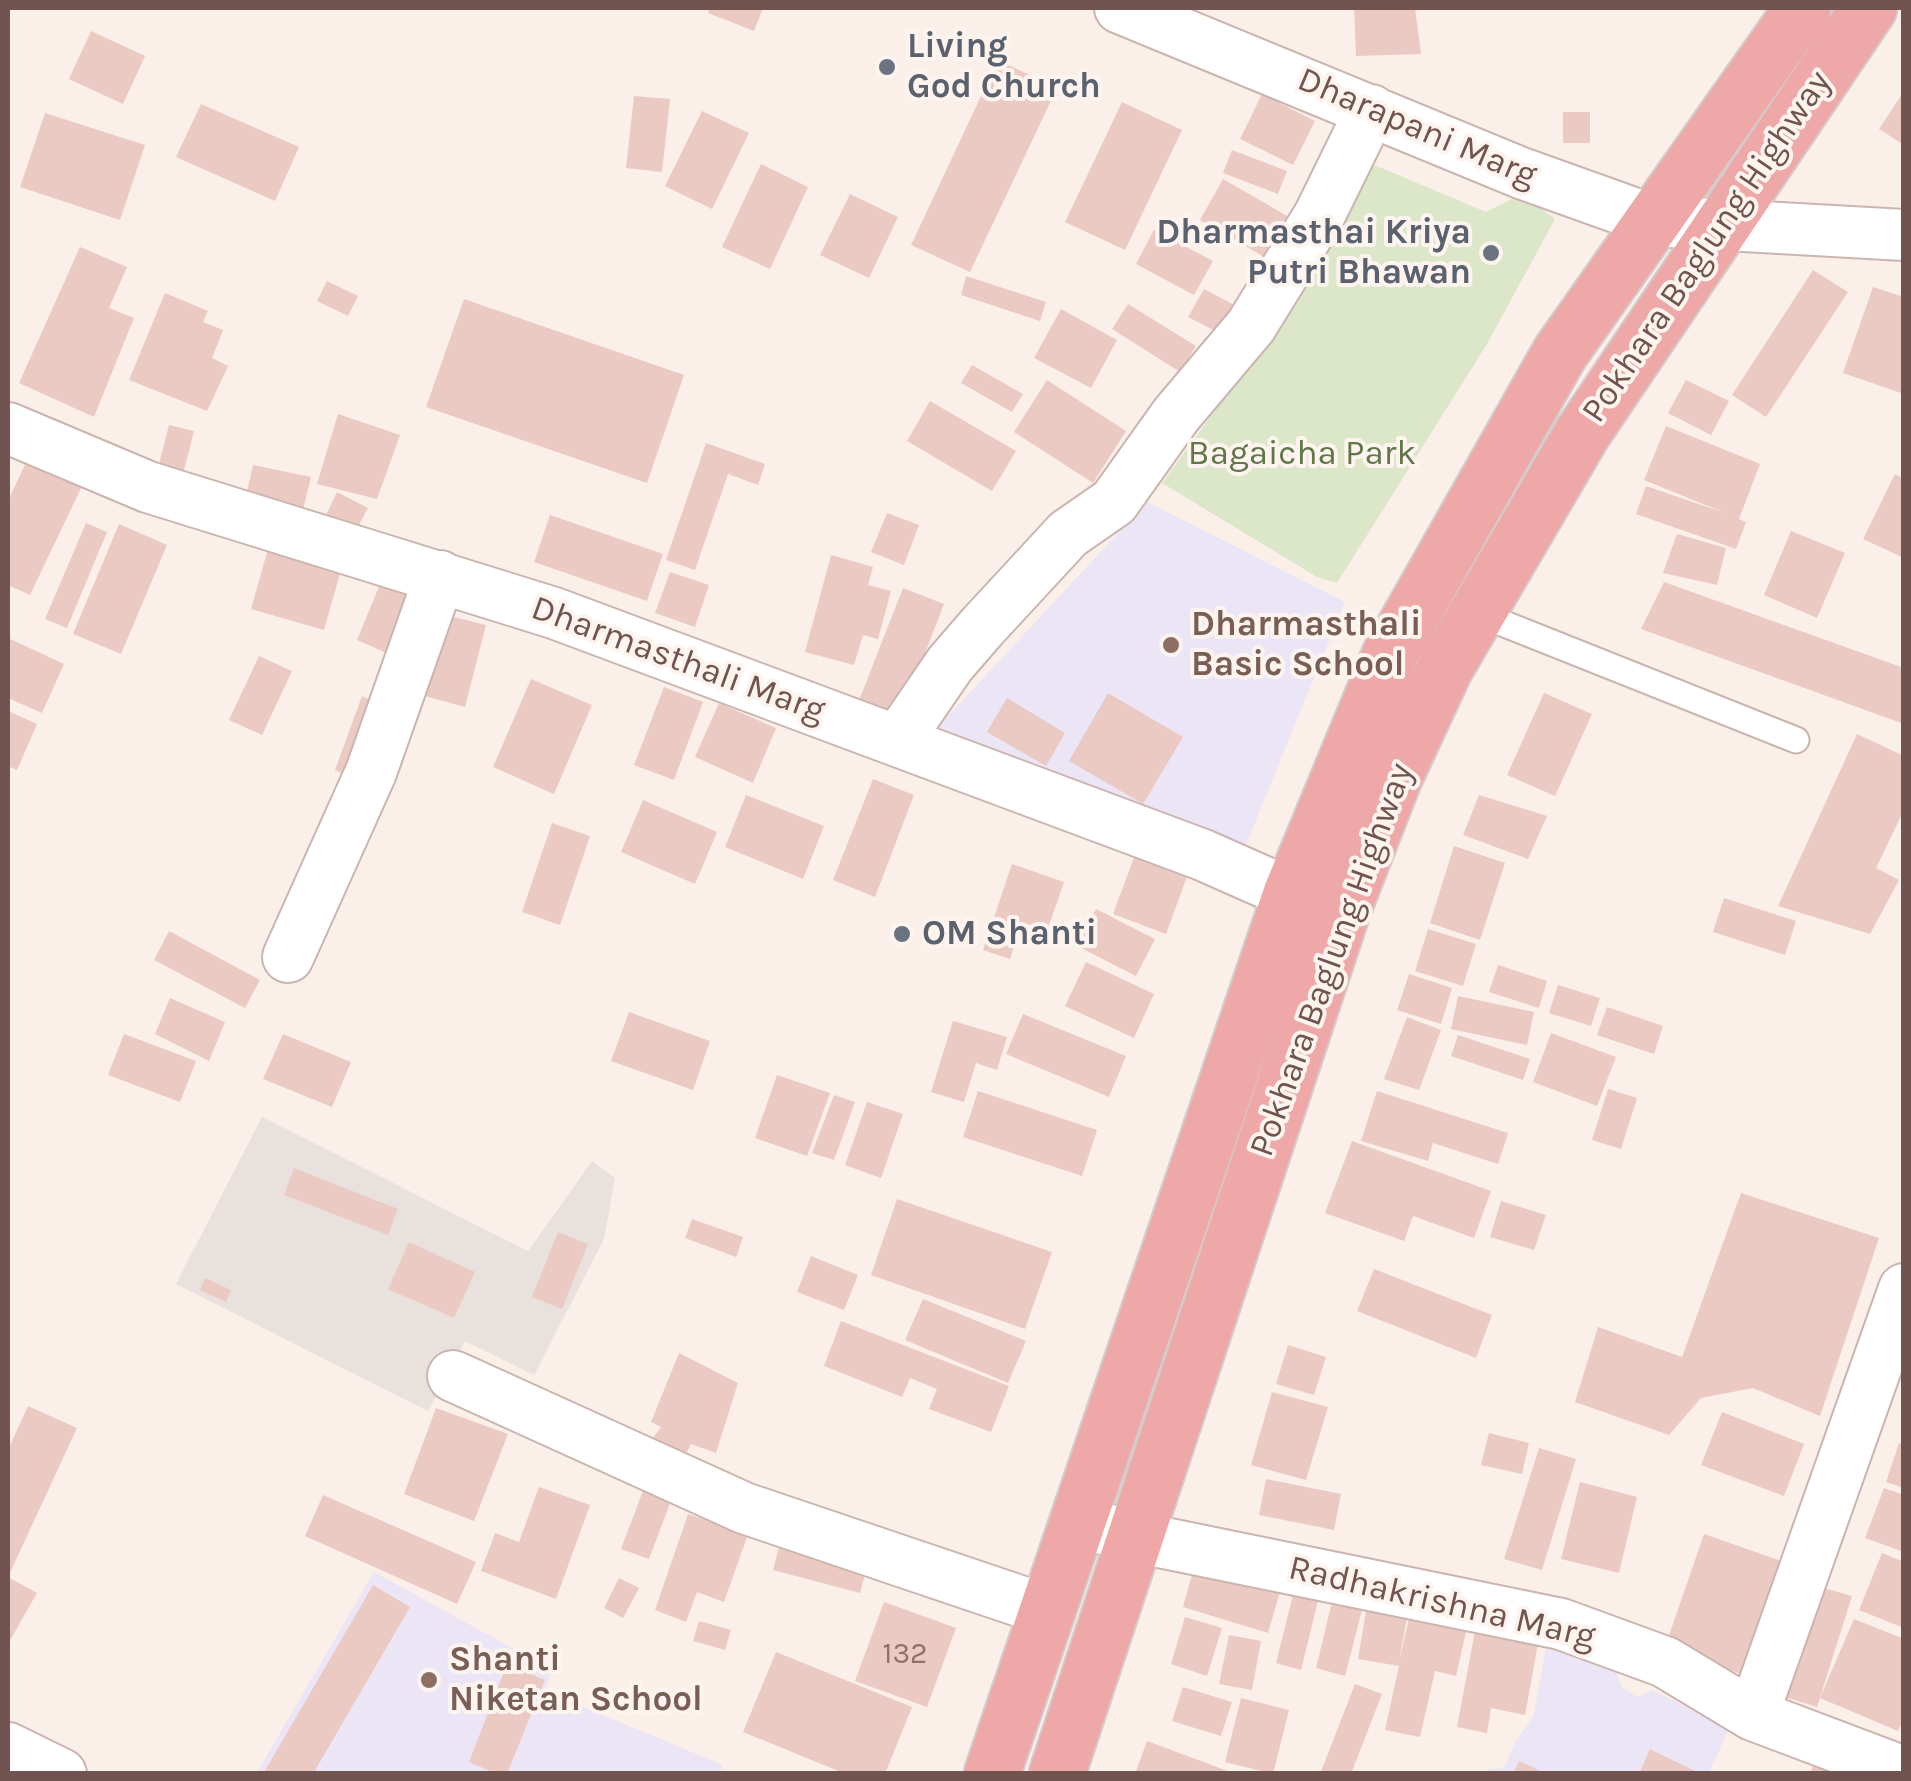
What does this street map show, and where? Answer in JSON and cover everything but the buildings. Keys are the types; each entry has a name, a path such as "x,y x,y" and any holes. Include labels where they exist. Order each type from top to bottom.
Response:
{"highway":[{"name":"Pokhara Baglung Highway","path":"992,1774 1291,894 1392,650 1560,353 1803,8"},
{"name":"Pokhara Baglung Highway","path":"1058,1774 1343,908 1394,778 1445,668 1582,434 1869,8"}],"street":[{"name":"Dharapani Marg","path":"1120,8 1521,173 1655,221 1904,235"},
{"path":"898,740 950,664 1068,534 1114,502 1176,415 1252,326 1319,216 1371,110"},
{"name":"Dharmasthali Marg","path":"8,428 148,487 554,613 1203,855 1291,894 1343,908"},
{"path":"288,957 371,772 440,576"},
{"path":"1753,1715 1904,1289"},
{"path":"454,1376 744,1508 1046,1610"},
{"name":"Radhakrishna Marg","path":"1077,1522 1560,1624 1666,1662 1753,1715 1904,1772"},
{"path":"8,1748 60,1774"}],"lane":[{"path":"1477,613 1796,740"}],"shaded area":[{"name":"Dharmasthali Basic School","path":"1147,502 1345,602 1243,852 923,743"},
{"path":"262,1117 528,1251 592,1161 615,1178 604,1239 534,1375 465,1341 428,1411 176,1284"},
{"name":"Shanti Niketan School","path":"374,1572 552,1670 545,1691 723,1765 719,1774 256,1774"},
{"path":"1547,1641 1613,1663 1622,1687 1637,1697 1652,1690 1729,1728 1709,1773 1487,1774 1489,1769 1504,1768 1534,1715"}],"green space":[{"name":"Bagaicha Park","path":"1365,161 1486,212 1522,194 1555,219 1487,344 1337,583 1317,577 1162,483 1304,289"}],"place":[{"name":"Living God Church","path":"887,67"},
{"name":"Dharmasthai Kriya Putri Bhawan","path":"1491,253"},
{"name":"Dharmasthali Basic School","path":"1171,645"},
{"name":"OM Shanti","path":"902,934"},
{"name":"Shanti Niketan School","path":"429,1680"}]}
